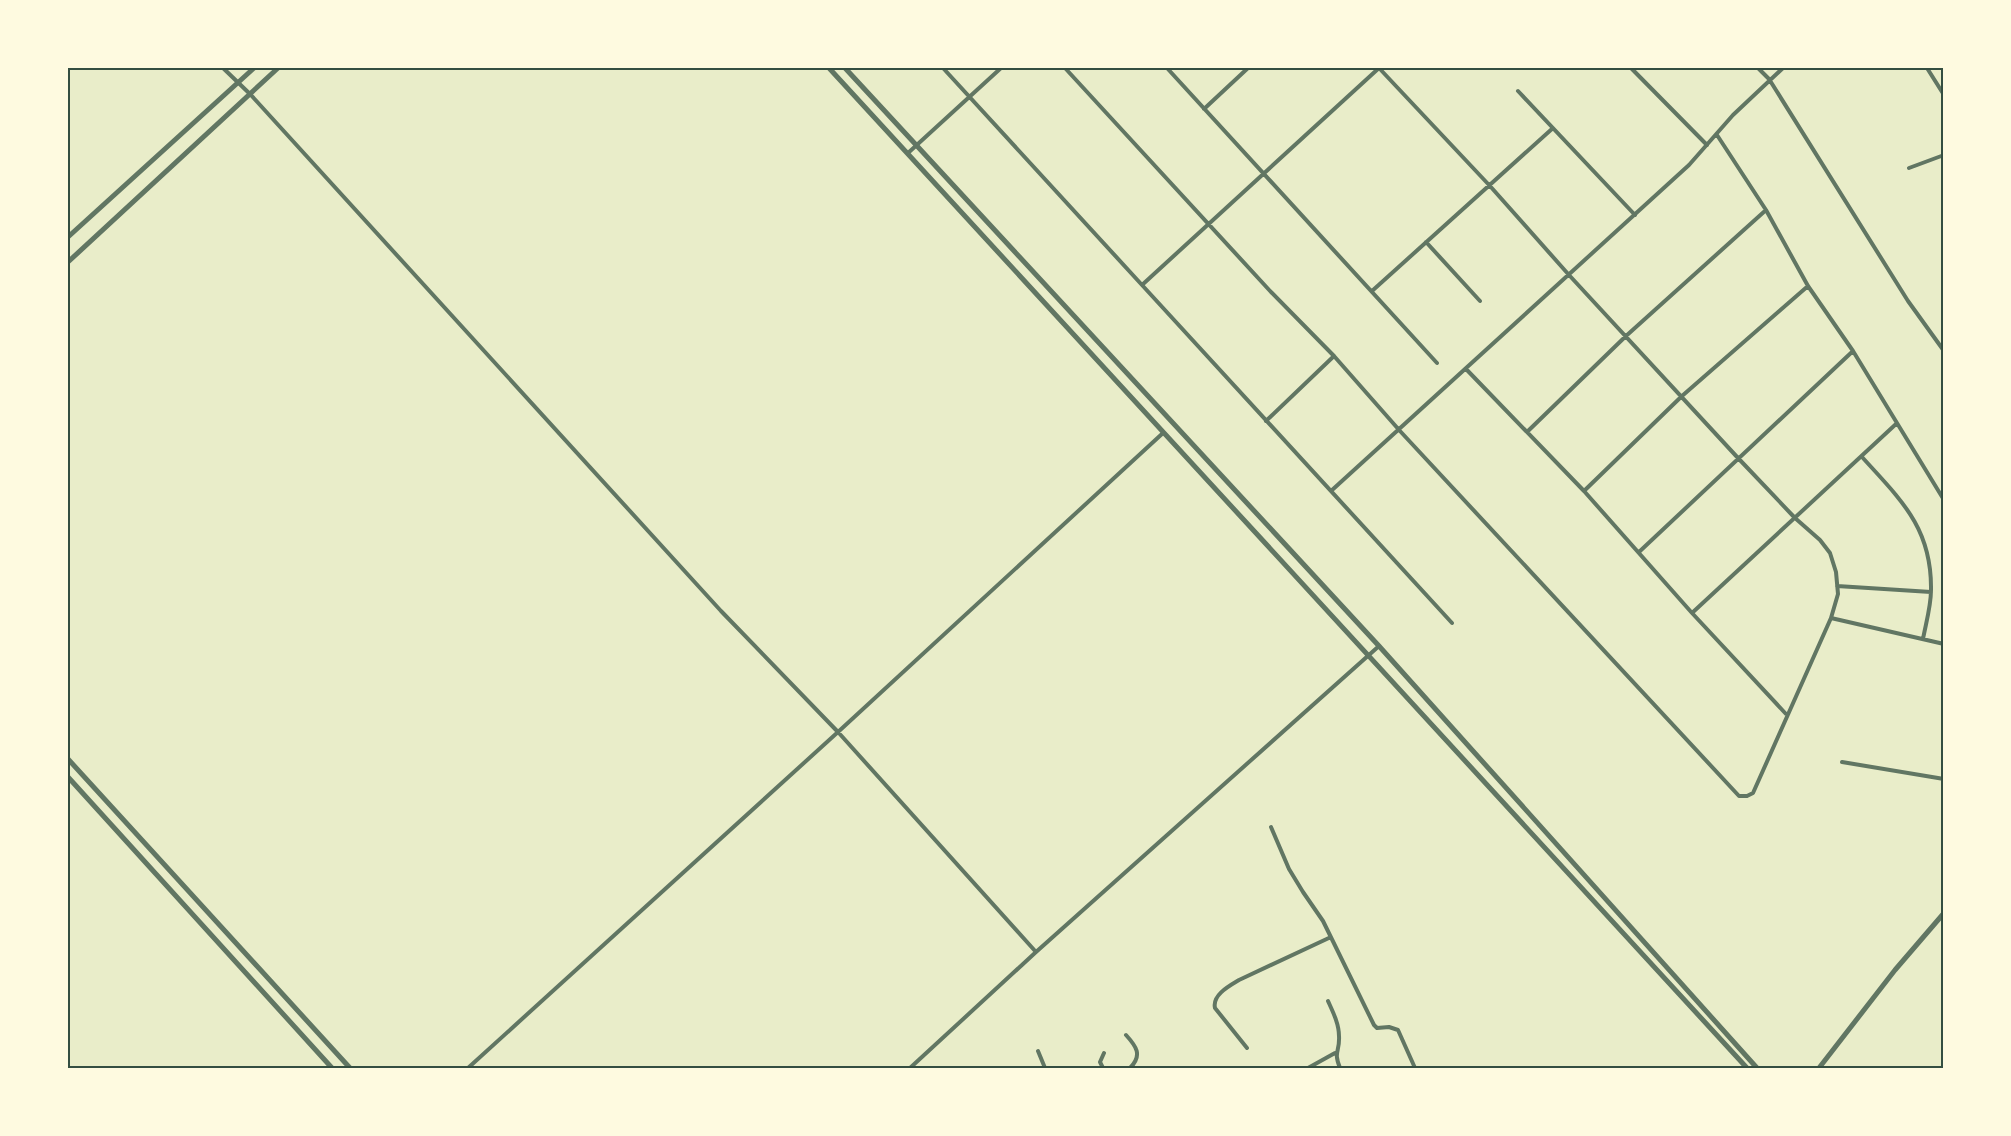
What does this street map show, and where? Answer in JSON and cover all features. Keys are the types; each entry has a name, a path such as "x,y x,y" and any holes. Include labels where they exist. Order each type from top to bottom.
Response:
{"street":[{"path":"223,68 250,94 721,611 838,732 1036,952"},
{"path":"68,237 254,68"},
{"path":"68,262 278,68"},
{"path":"829,68 1747,1068"},
{"path":"845,68 1379,646 1757,1068"},
{"path":"943,68 1452,623"},
{"path":"908,153 1001,68"},
{"path":"1064,68 1209,223 1271,292 1334,356 1400,431 1739,796 1747,796 1752,793 1830,618 1838,594 1836,572 1830,554 1820,540 1795,518 1569,276 1490,186 1379,68 1264,174 1209,223 1142,285"},
{"path":"1167,68 1437,363"},
{"path":"1204,108 1248,68"},
{"path":"1631,68 1707,145"},
{"path":"1758,68 1770,79 1908,301 1944,351"},
{"path":"1331,491 1400,431 1689,165 1733,115 1783,68"},
{"path":"1927,68 1944,95"},
{"path":"1518,91 1635,215"},
{"path":"1372,290 1553,128"},
{"path":"1717,135 1766,210 1808,286 1852,351 1944,500"},
{"path":"1909,168 1944,155"},
{"path":"1528,431 1626,336 1766,210"},
{"path":"1426,242 1480,301"},
{"path":"1584,491 1682,396 1808,286"},
{"path":"1639,552 1852,351"},
{"path":"1266,421 1334,356"},
{"path":"1466,369 1584,491 1692,613 1786,714"},
{"path":"1692,613 1896,424"},
{"path":"468,1068 838,732 1163,433"},
{"path":"1862,457 1911,513 1922,532 1931,568 1931,592 1924,639"},
{"path":"1837,586 1931,592"},
{"path":"1830,618 1944,644"},
{"path":"910,1068 1036,952 1379,646"},
{"path":"68,759 350,1068"},
{"path":"1842,762 1944,779"},
{"path":"68,776 332,1068"},
{"path":"1271,826 1289,869 1323,921 1374,1025 1377,1028 1394,1028 1398,1030 1415,1068"},
{"path":"1819,1068 1895,970 1944,913"},
{"path":"1246,1048 1215,1008 1214,1002 1216,998 1239,980 1331,937"},
{"path":"1328,1001 1338,1028 1339,1042 1336,1053 1340,1068"},
{"path":"1126,1035 1134,1044 1138,1053 1138,1058 1130,1068"},
{"path":"1038,1051 1045,1068"},
{"path":"1102,1068 1100,1062 1104,1053"},
{"path":"1308,1068 1336,1053"}]}
